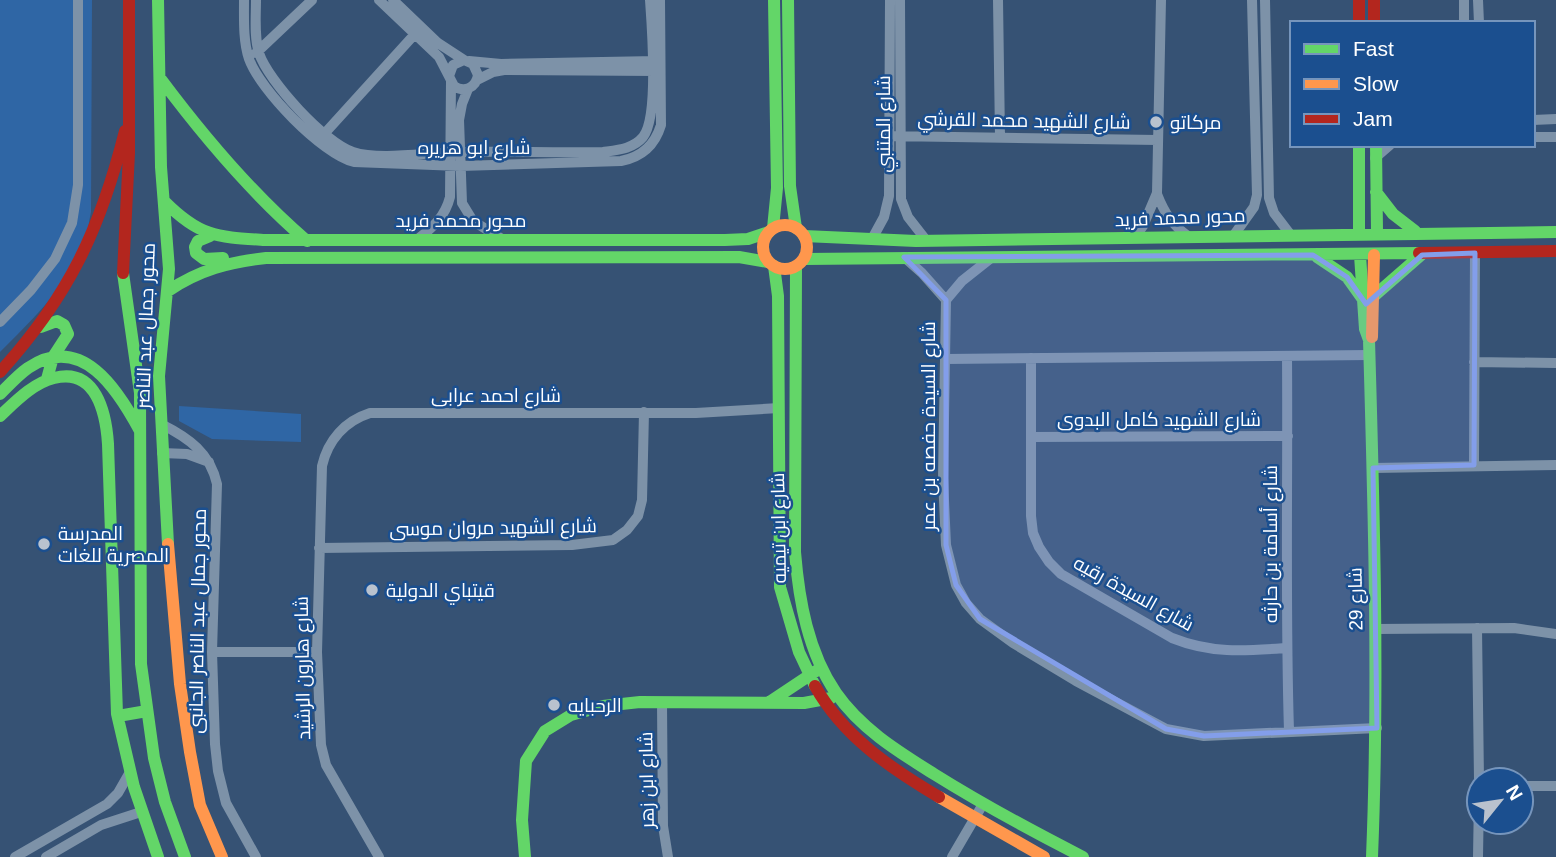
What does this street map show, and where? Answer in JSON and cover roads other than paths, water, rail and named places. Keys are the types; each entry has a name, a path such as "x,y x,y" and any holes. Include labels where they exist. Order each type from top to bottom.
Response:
{"main road":[{"name":"محور جمال عبد الناصر","path":"159,0 161,167 169,251 169,291 160,364 162,453 184,713 200,805 222,857"},
{"path":"774,0 777,198 771,230 763,244 763,250 771,264 785,270 800,263 807,251 790,186 788,0"},
{"path":"1359,0 1359,21"},
{"path":"1374,0 1374,21"},
{"name":"محور جمال عبد الناصر","path":"129,6 129,153 122,266 138,373 141,664 154,758 165,802 185,857"},
{"path":"160,78 243,178 307,241"},
{"path":"0,372 41,327 74,276 94,233 111,185 130,114"},
{"path":"1359,147 1359,232"},
{"path":"1376,152 1377,231"},
{"path":"1376,191 1393,214 1415,231"},
{"name":"محور محمد فريد","path":"164,202 188,225 210,236 307,241 725,240 748,239 771,230"},
{"path":"771,230 785,225 800,232"},
{"name":"محور محمد فريد","path":"800,232 872,239 926,240 1134,238 1377,231 1556,232"},
{"path":"210,236 200,239 196,244 198,256 204,259 223,258 233,262"},
{"name":"محور محمد فريد","path":"800,263 904,257 1422,255 1556,251"},
{"path":"1313,255 1331,264 1369,299 1422,255"},
{"name":"شارع 29","path":"1360,255 1373,332 1370,355 1377,728 1372,857"},
{"name":"شارع 29","path":"1369,299 1374,255"},
{"name":"محور محمد فريد","path":"169,291 198,271 214,265 277,258 385,260 739,257 771,264"},
{"name":"شارع ابن تيميه","path":"800,263 795,552 804,622 821,668 837,695 900,753 983,804 1083,857"},
{"name":"شارع ابن تيميه","path":"771,264 778,296 780,587 790,625 809,674 841,723 864,747 908,778 1044,857"},
{"path":"41,327 57,321 67,331 67,341 52,359 47,379"},
{"path":"0,394 27,369 52,359 78,360 102,373 118,390 140,431"},
{"path":"0,416 31,388 47,379 74,379 87,384 96,395 103,412 118,716 141,812 158,857"},
{"path":"768,704 821,668"},
{"path":"525,857 521,827 523,777 528,756 537,740 561,720 590,708 621,702 768,704 824,700 837,695"},
{"path":"118,716 147,711"}],"street":[{"path":"0,322 51,265 62,248 72,223 78,185 78,0"},
{"path":"121,0 129,6"},
{"name":"شارع ابو هريره","path":"244,0 249,58 264,86 312,136 343,159 366,163 455,166 621,161 639,155 653,142 661,125 650,0"},
{"name":"شارع ابو هريره","path":"256,0 259,51 265,67 278,86 325,133 343,148 361,154 603,152 625,149 642,138 651,120 660,0"},
{"path":"249,58 312,0"},
{"path":"379,0 439,57 450,79 458,88 468,89"},
{"path":"393,0 439,43 476,67 477,80"},
{"name":"شارع المتنبي","path":"872,239 888,206 890,0"},
{"name":"شارع المتنبي","path":"900,0 901,199 908,217 926,240"},
{"path":"998,0 1000,137"},
{"path":"1134,238 1143,226 1157,193 1161,0"},
{"path":"1234,235 1254,207 1257,195 1252,0"},
{"path":"1265,0 1269,198 1274,213 1290,233"},
{"path":"1464,0 1464,21"},
{"path":"1478,0 1479,21"},
{"path":"325,133 414,35"},
{"path":"418,239 434,226 446,210 450,197 455,166 450,79 453,65 466,61 656,66"},
{"path":"455,152 460,112 468,89 477,80 492,72 656,66"},
{"path":"1535,120 1556,119"},
{"name":"شارع الشهيد محمد القرشي","path":"890,136 1158,140"},
{"path":"1535,137 1556,137"},
{"path":"455,166 465,210 478,226 502,239"},
{"path":"1256,185 1268,184"},
{"path":"1157,193 1167,216 1176,228 1188,236"},
{"path":"1474,465 1475,253"},
{"path":"904,257 946,300 962,281 992,257"},
{"name":"شارع السيدة حفصه بن عمر","path":"946,300 943,478 946,545 956,585 966,603 980,619 996,632 1076,681 1166,729 1204,736 1250,736 1289,731 1377,728"},
{"path":"946,359 1370,355"},
{"name":"شارع أسامة بن حارثه","path":"1287,356 1286,648 1289,731"},
{"name":"شارع السيدة رقيه","path":"1031,358 1031,516 1033,533 1049,562 1061,573 1172,638 1188,644 1232,652 1286,648"},
{"path":"1474,362 1556,363"},
{"name":"شارع احمد عرابى","path":"319,548 324,454 339,432 360,416 370,413 416,412 723,412 779,408"},
{"name":"شارع الشهيد مروان موسى","path":"319,548 572,545 613,540 627,530 640,510 644,412"},
{"path":"161,424 195,444 209,462"},
{"name":"شارع الشهيد كامل البدوى","path":"1031,437 1288,436"},
{"path":"162,453 187,454 209,462"},
{"name":"محور جمال عبد الناصر الجانبى","path":"209,462 217,484 212,652 215,744 222,790 231,815 256,857"},
{"path":"1373,468 1556,465"},
{"name":"شارع هارون الرشيد","path":"319,548 317,652 323,755 379,857"},
{"path":"1477,628 1479,766"},
{"path":"1375,629 1524,628 1556,634"},
{"path":"212,652 317,652"},
{"name":"شارع ابن زهر","path":"662,703 663,826 668,857"},
{"path":"15,857 113,799 123,787 130,771"},
{"path":"1535,786 1556,786"},
{"path":"953,857 983,804"},
{"path":"46,857 94,828 141,812"},
{"path":"87,816 94,828"},
{"path":"1478,836 1478,857"}],"place":[{"name":"مركاتو","path":"1156,122"},
{"name":"المدرسة المصرية للغات","path":"44,544"},
{"name":"قيتباي الدولية","path":"372,590"},
{"name":"الرحبايه","path":"554,705"}]}
